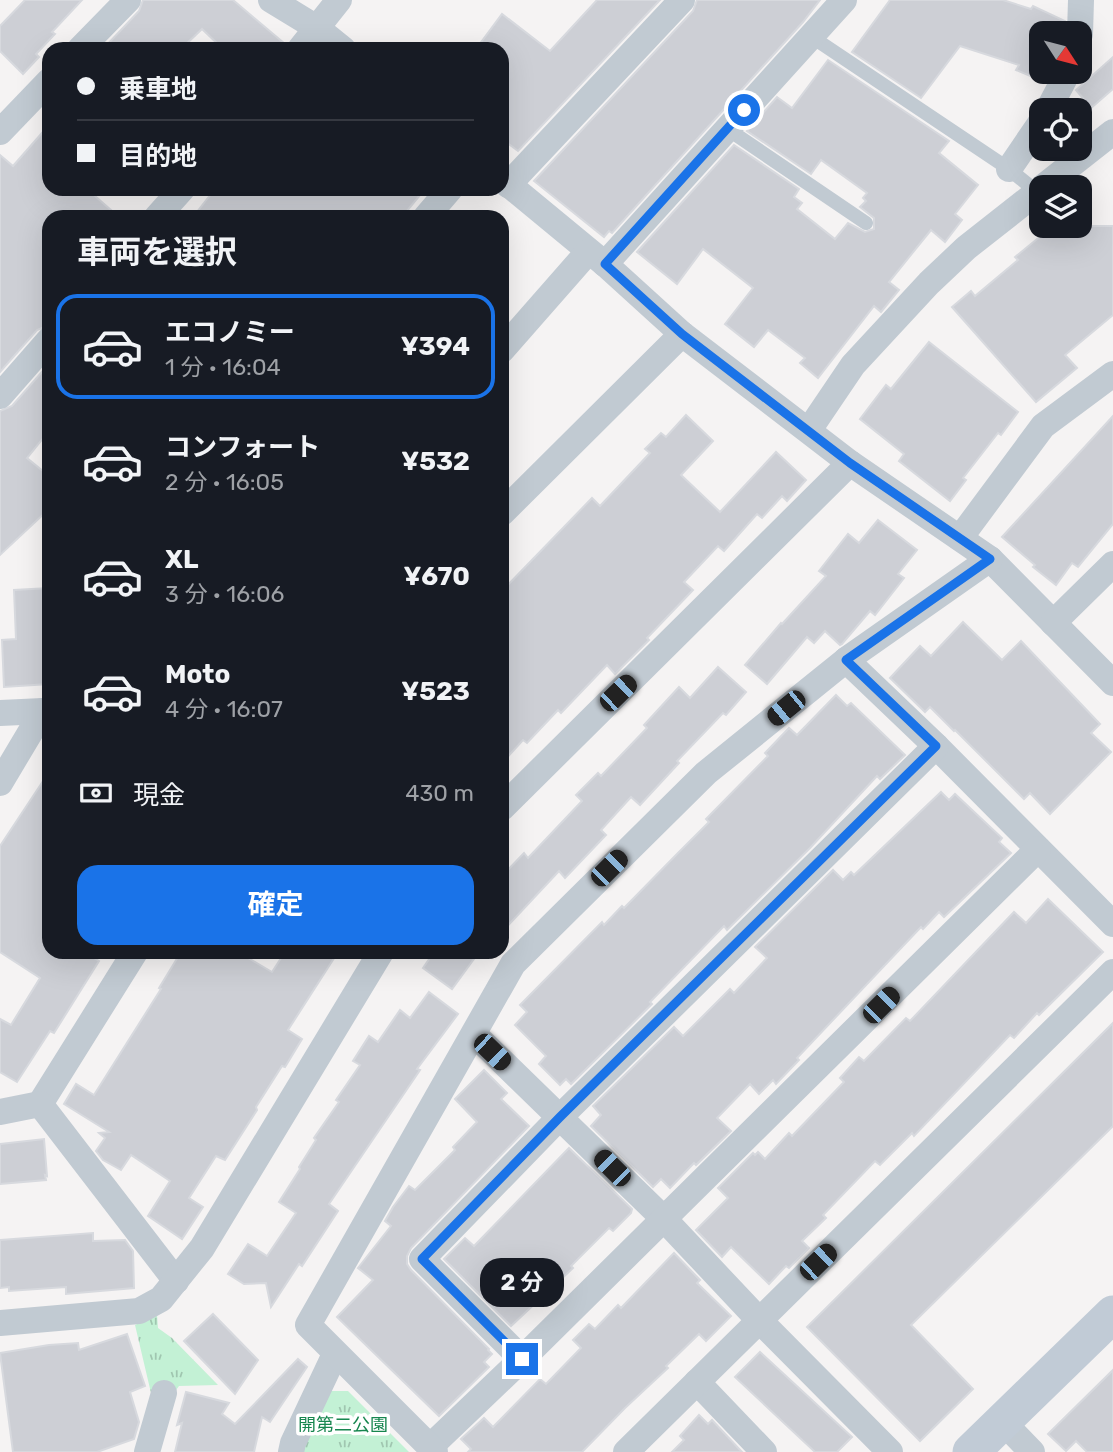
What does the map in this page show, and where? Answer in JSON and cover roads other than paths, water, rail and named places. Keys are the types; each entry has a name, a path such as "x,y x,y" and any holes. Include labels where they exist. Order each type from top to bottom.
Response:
{"street":[{"path":"87,42 128,0"},
{"path":"271,0 334,42"},
{"path":"306,42 339,0"},
{"path":"509,178 682,0"},
{"path":"509,343 726,128 845,0"},
{"path":"1080,21 1081,0"},
{"path":"3,122 42,87"},
{"path":"1059,175 1113,132"},
{"path":"1009,169 1029,140"},
{"path":"509,185 597,258 682,334 850,463 990,559 1113,683"},
{"path":"164,210 176,196"},
{"path":"432,210 444,196"},
{"path":"809,430 853,365 929,283 966,247 1029,198"},
{"path":"509,506 682,334"},
{"path":"0,396 42,349"},
{"path":"960,538 1043,426 1113,374"},
{"path":"509,801 850,463"},
{"path":"990,559 846,660 706,773 513,964 308,1325 432,1449 1038,849"},
{"path":"1054,623 1113,564"},
{"path":"846,660 936,746 1113,925"},
{"path":"0,713 42,711"},
{"path":"4,769 42,717"},
{"path":"522,1359 422,1259 560,1117 936,746"},
{"path":"0,1112 40,1104 131,959"},
{"path":"0,1323 139,1311 161,1299 202,1248 377,959"},
{"path":"626,1452 1113,972"},
{"path":"475,1035 664,1219 759,1320 890,1452"},
{"path":"40,1104 176,1281"},
{"path":"971,1452 1004,1423 1113,1314"},
{"path":"291,1452 335,1354"},
{"path":"697,1382 764,1452"},
{"path":"148,1452 164,1393"},
{"path":"1004,1423 1032,1452"}],"lane":[{"path":"812,37 1029,182"},
{"path":"726,128 866,223"}],"park label":[{"name":"開第二公園","path":"343,1425"}]}
